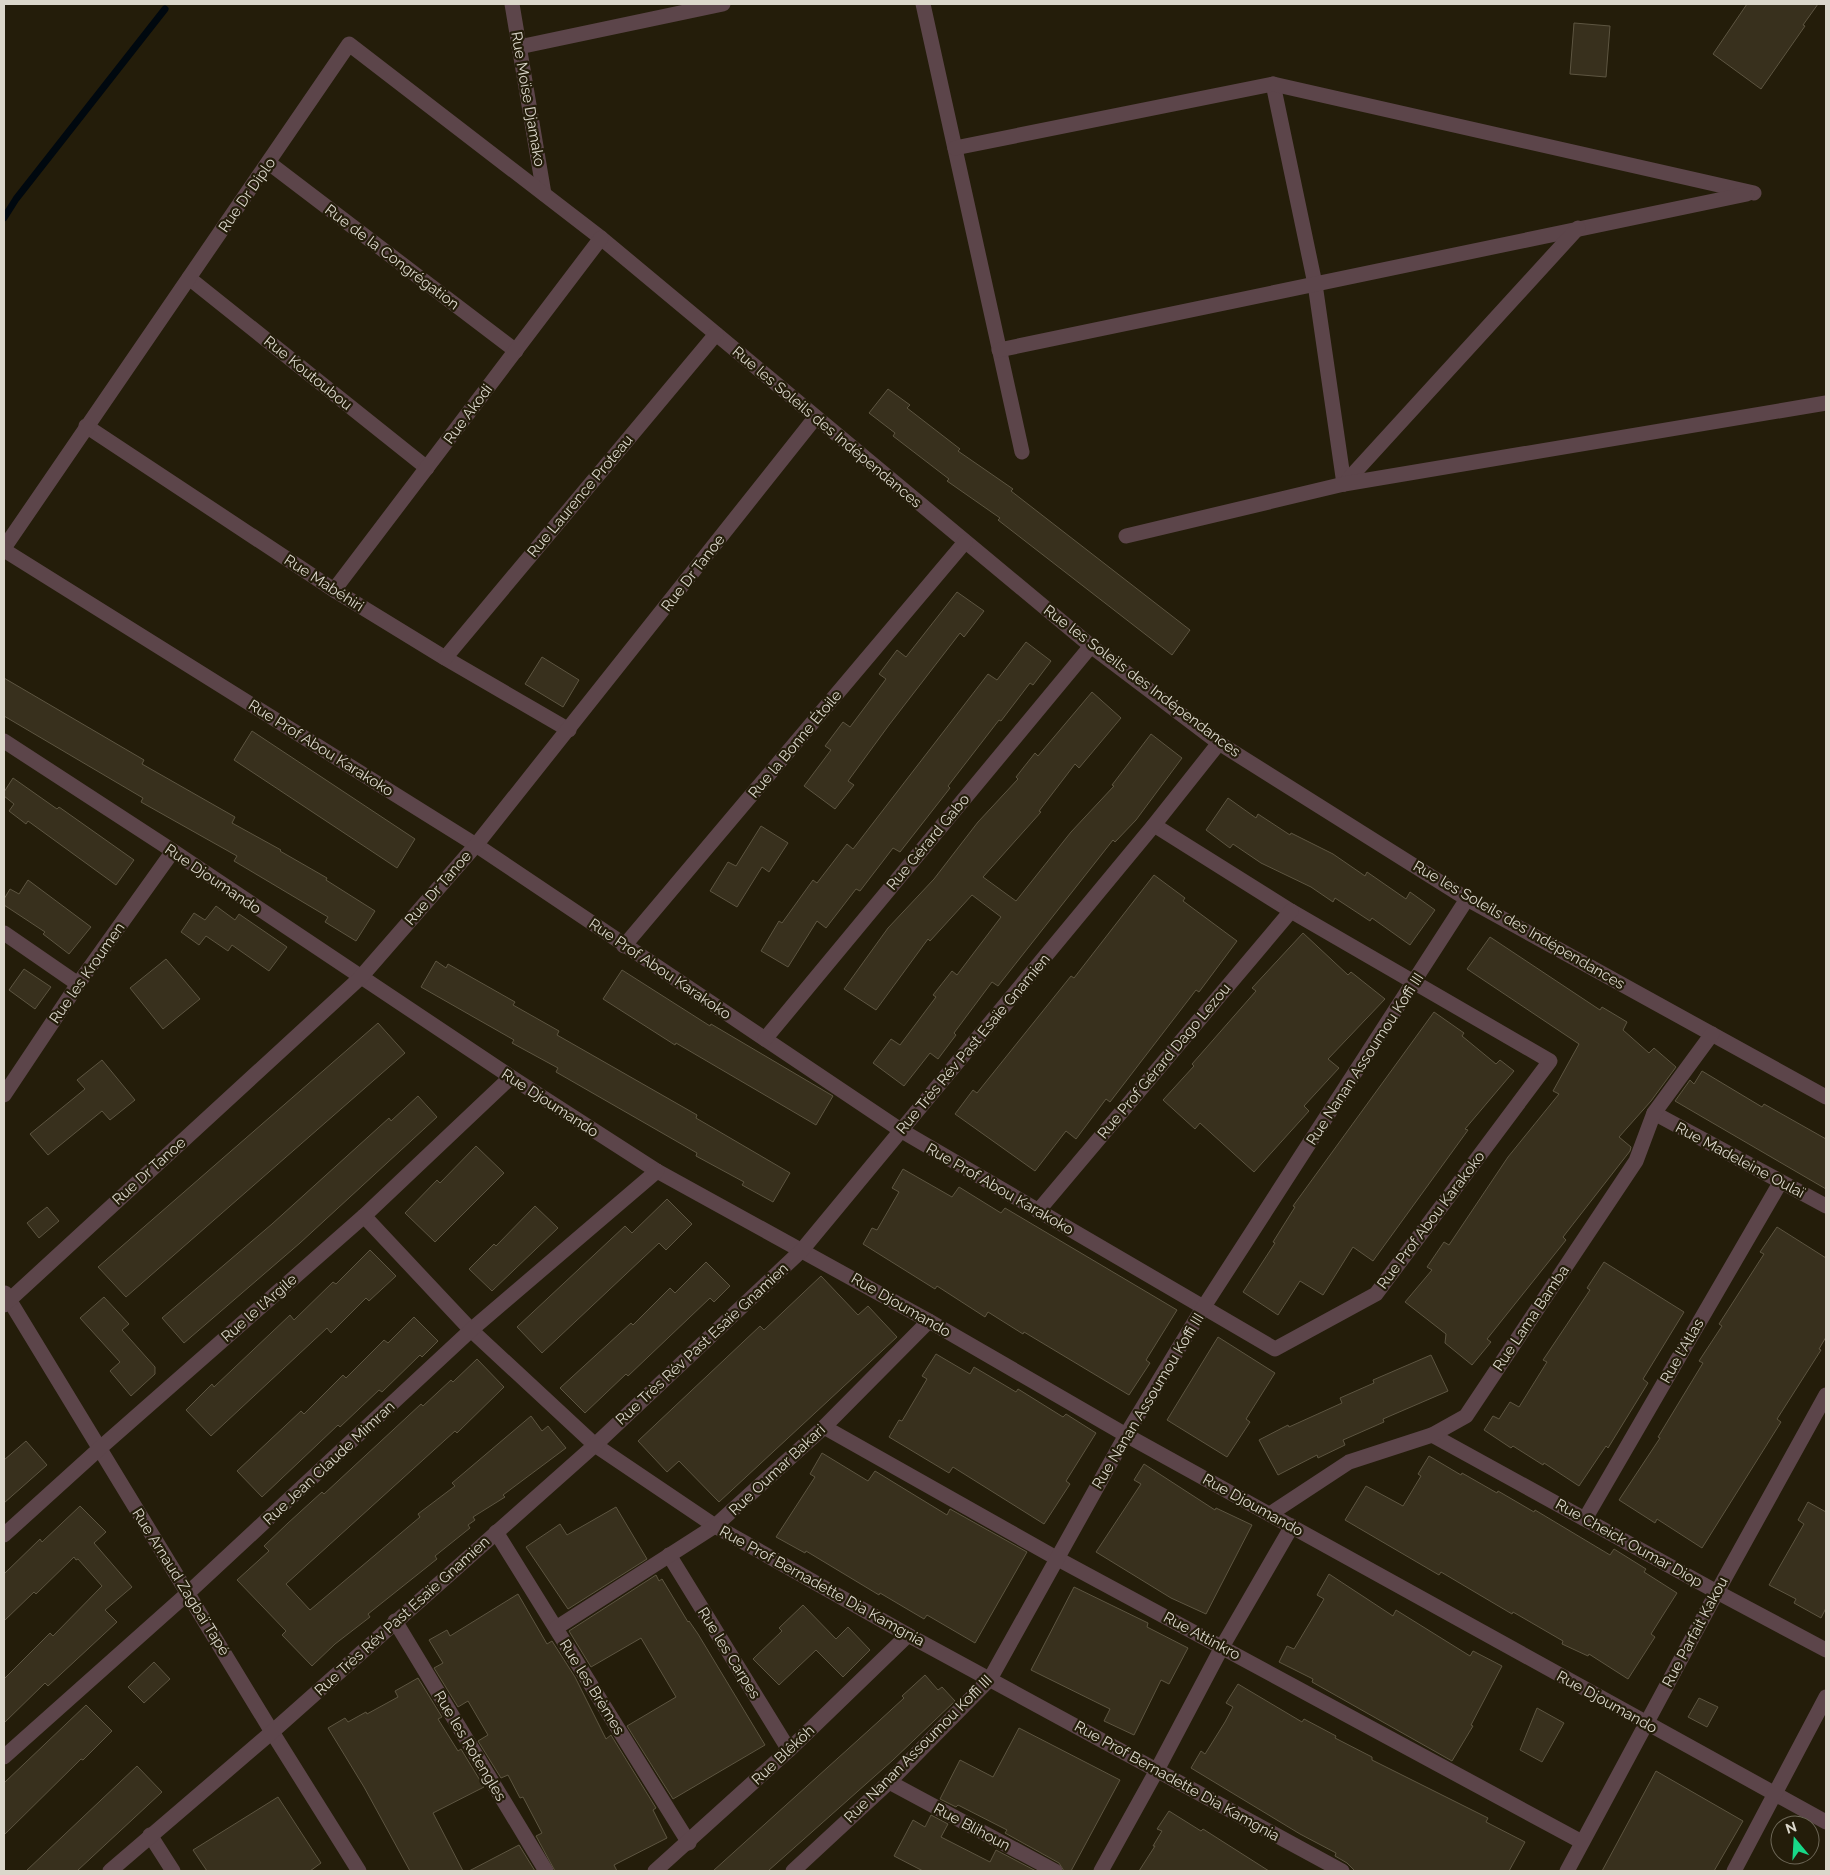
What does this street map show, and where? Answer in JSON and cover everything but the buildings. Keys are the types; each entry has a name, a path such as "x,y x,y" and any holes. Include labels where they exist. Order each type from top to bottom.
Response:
{"street":[{"name":"Rue Moïse Djamako","path":"512,4 544,194"},
{"path":"519,47 723,4"},
{"path":"923,4 1022,452"},
{"name":"Rue Dr Diplo","path":"4,549 86,426 269,163 349,44 544,194"},
{"path":"955,148 1272,84 1754,193 1578,228 1000,350"},
{"path":"1272,84 1315,284 1344,484"},
{"name":"Rue de la Congrégation","path":"269,163 516,351"},
{"name":"Rue les Soleils des Indépendances","path":"544,194 602,238 1091,646 1219,743 1467,899 1826,1097"},
{"path":"1344,484 1578,228"},
{"name":"Rue Akodi","path":"334,590 602,238"},
{"name":"Rue Koutoubou","path":"189,278 427,468"},
{"name":"Rue Laurence Proteau","path":"445,658 716,334"},
{"path":"1126,536 1344,484 1826,404"},
{"name":"Rue Dr Tanoe","path":"5,1299 360,978 476,846 816,418"},
{"name":"Rue Mabéhiri","path":"86,426 334,590 445,658 569,730"},
{"name":"Rue la Bonne Étoile","path":"624,946 965,542"},
{"name":"Rue Prof Abou Karakoko","path":"4,549 476,846 902,1131 1275,1349 1376,1294 1550,1061 1291,911 1154,825"},
{"name":"Rue Gérard Gabo","path":"765,1039 1091,646"},
{"name":"Rue Djoumando","path":"4,742 173,851 360,978 656,1171 930,1321 1126,1435 1826,1822"},
{"name":"Rue Très Rév Past Esaïe Gnamien","path":"110,1871 272,1732 595,1445 802,1250 1154,825 1219,743"},
{"name":"Rue les Kroumen","path":"4,1095 78,984 173,851"},
{"name":"Rue Nanan Assoumou Koffi III","path":"796,1870 889,1782 990,1679 1126,1435 1203,1308 1415,983 1467,899"},
{"name":"Rue Prof Gérard Dago Lezou","path":"1038,1211 1291,911"},
{"path":"4,933 78,984"},
{"name":"Rue Lama Bamba","path":"1270,1514 1349,1462 1432,1435 1466,1416 1636,1162 1654,1113 1712,1034"},
{"name":"Rue le l'Argile","path":"4,1536 98,1449 364,1216 510,1077"},
{"name":"Rue Madeleine Oulaï","path":"1654,1113 1780,1183 1826,1206"},
{"name":"Rue Jean Claude Mimran","path":"4,1757 188,1593 472,1330 656,1171"},
{"name":"Rue l'Atlas","path":"1585,1519 1780,1183"},
{"name":"Rue Prof Bernadette Dia Kamgnia","path":"364,1216 472,1330 595,1445 715,1526 908,1636 1342,1871"},
{"name":"Rue Arnaud Zagbaï Tapé","path":"5,1299 359,1871"},
{"name":"Rue Oumar Bakari","path":"556,1628 715,1526 824,1427 930,1321"},
{"name":"Rue Parfait Kakou","path":"1567,1871 1716,1592 1826,1395"},
{"name":"Rue Attinkro","path":"824,1427 1058,1559 1582,1842"},
{"name":"Rue Cheick Oumar Diop","path":"1432,1435 1716,1592 1826,1650"},
{"path":"1101,1871 1222,1646 1292,1526"},
{"name":"Rue les Brèmes","path":"496,1532 688,1843"},
{"name":"Rue les Carpes","path":"669,1556 789,1750"},
{"name":"Rue les Rotengles","path":"395,1621 546,1871"},
{"name":"Rue Blêkôh","path":"656,1871 789,1750 908,1636"},
{"path":"1734,1871 1826,1697"},
{"name":"Rue Blihoun","path":"889,1782 1055,1871"},
{"path":"150,1836 173,1871"}],"waterway":[{"path":"4,218 16,199 165,9"}]}
